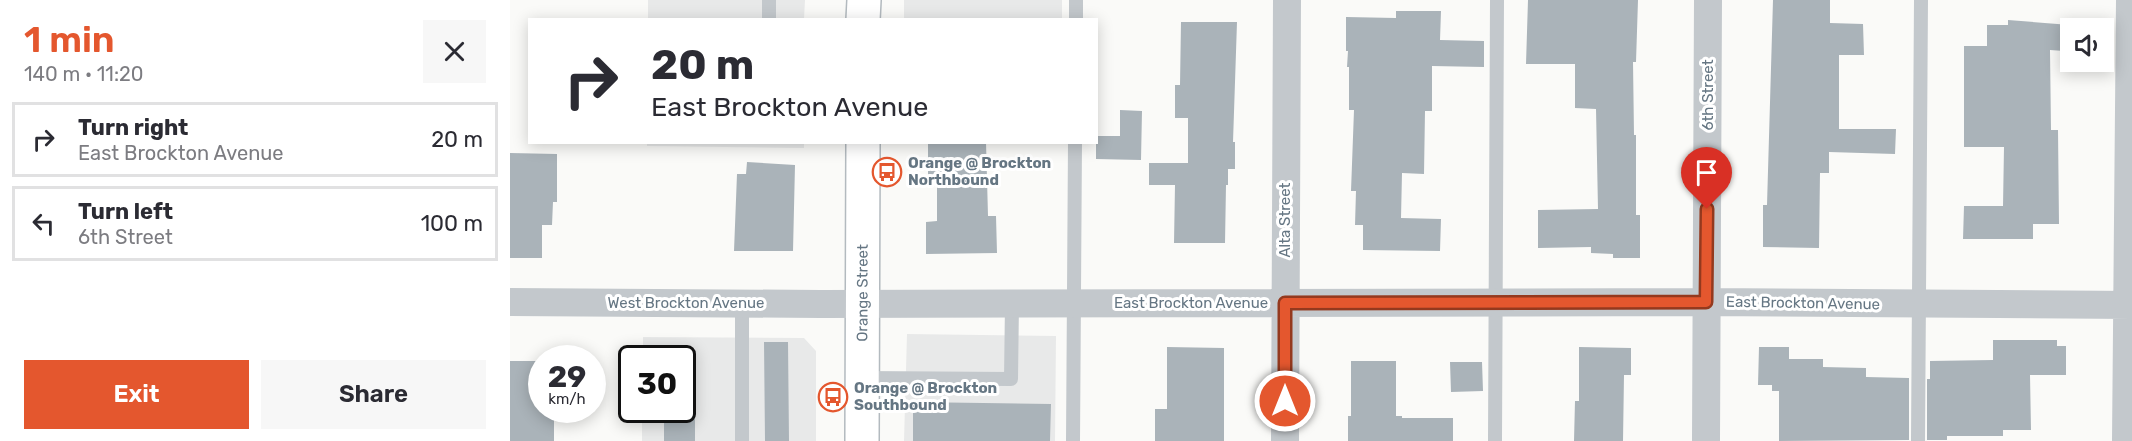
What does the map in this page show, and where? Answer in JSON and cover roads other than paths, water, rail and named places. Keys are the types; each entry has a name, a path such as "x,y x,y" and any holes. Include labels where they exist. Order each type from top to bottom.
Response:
{"main road":[{"path":"863,18 864,0"},
{"name":"Orange Street","path":"862,441 863,144"}],"street":[{"name":"Alta Street","path":"1285,441 1287,0"},
{"name":"6th Street","path":"1706,441 1708,0"},
{"path":"2126,441 2130,0"},
{"name":"West Brockton Avenue","path":"510,302 862,303"},
{"name":"East Brockton Avenue","path":"862,303 1706,302 2129,305"}],"lane":[{"path":"769,0 769,18"},
{"path":"1076,0 1076,18"},
{"path":"1495,441 1497,0"},
{"path":"1918,441 1921,0"},
{"path":"1073,441 1075,144"},
{"path":"742,303 742,441"},
{"path":"862,378 1011,379 1012,303"}],"place":[{"name":"Orange @ Brockton Northbound","path":"887,172"},
{"name":"Orange @ Brockton Southbound","path":"833,397"}]}
